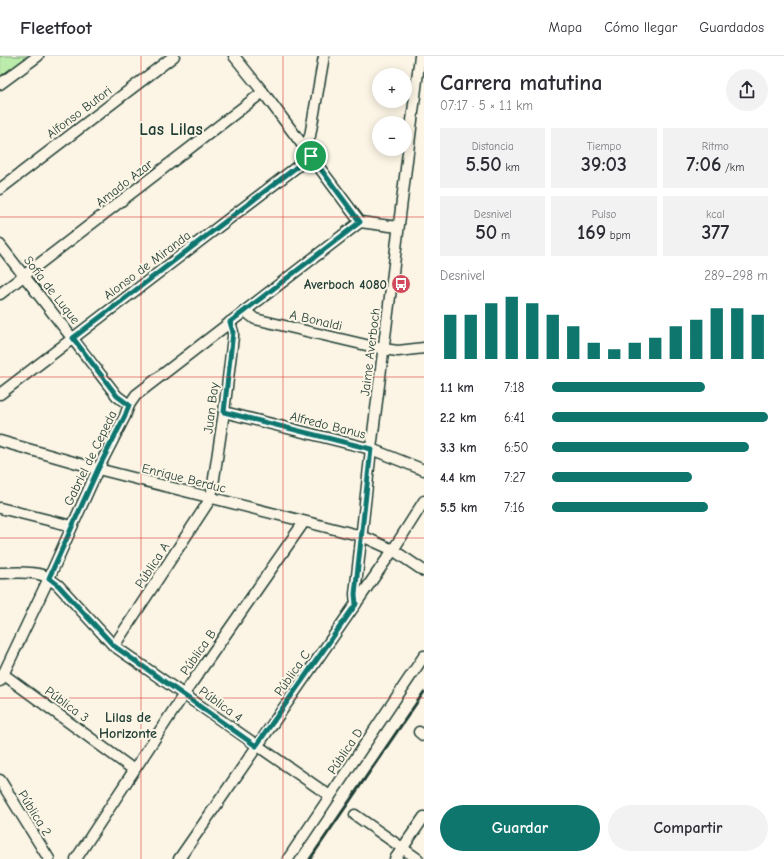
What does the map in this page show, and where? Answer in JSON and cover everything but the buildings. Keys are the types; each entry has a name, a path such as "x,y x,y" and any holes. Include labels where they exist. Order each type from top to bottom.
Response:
{"street":[{"path":"0,84 38,56"},
{"name":"Alfonso Butori","path":"0,189 174,56"},
{"path":"234,56 263,92 360,222 398,227"},
{"path":"308,152 324,56"},
{"name":"Jaime Averboch","path":"356,604 355,594 371,449 420,56"},
{"name":"Amado Azar","path":"0,294 263,92"},
{"name":"Alonso de Miranda","path":"0,394 308,152"},
{"name":"Gabriel de Cepeda","path":"2,677 98,469 129,405 136,395 360,222"},
{"name":"Sofía de Luque","path":"0,245 117,396 129,405"},
{"name":"A Bonaldi","path":"245,311 254,319 384,349 398,351 424,348"},
{"name":"Juan Bay","path":"211,498 224,412 233,332 230,322"},
{"name":"Alfredo Banus","path":"224,412 371,449 424,470"},
{"name":"Enrique Berduc","path":"0,441 98,469 362,536 393,550 424,571"},
{"name":"Pública A","path":"114,646 211,498"},
{"name":"Pública C","path":"179,859 393,550 424,501"},
{"path":"0,508 72,526"},
{"name":"Pública B","path":"76,859 184,694 304,522"},
{"path":"0,572 41,574 49,578"},
{"name":"Pública 4","path":"49,578 58,585 114,646 330,796"},
{"name":"Pública D","path":"288,859 424,656"},
{"name":"Pública 3","path":"2,677 134,770"},
{"name":"Pública 2","path":"0,780 49,859"},
{"path":"355,815 418,859"},
{"path":"395,859 424,816"}],"green space":[{"path":"0,56 31,56 0,79"}],"railway":[{"path":"310,859 424,692"}],"place":[{"name":"Averboch 4080","path":"401,284"}],"district":[{"name":"Las Lilas","path":"171,129"},
{"name":"Lilas de Horizonte","path":"128,726"}],"route":[{"path":"311,156 360,222 230,322 233,332 224,412 371,449 355,594 356,604 256,746 114,646 58,585 49,578 98,469 129,405 120,400 73,338 311,156"}]}
